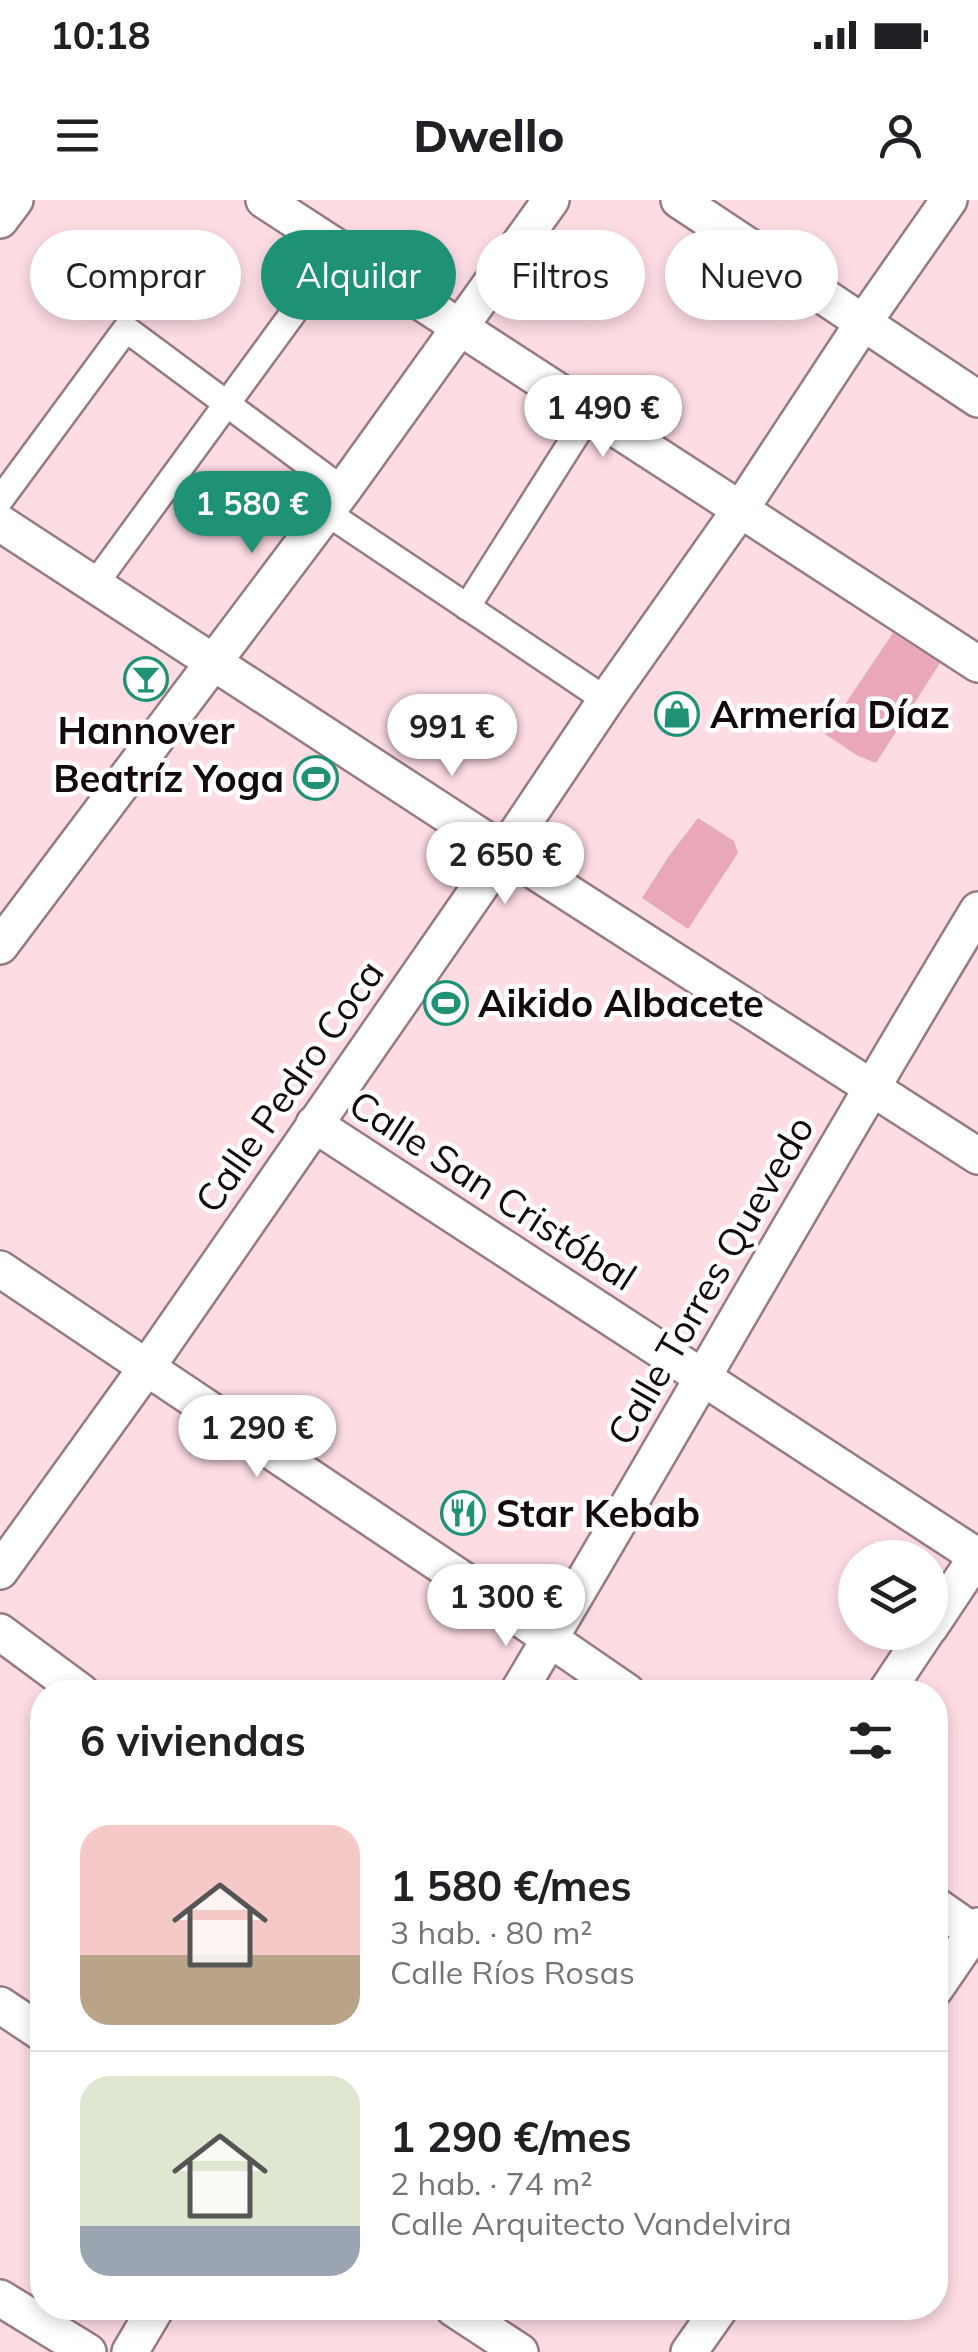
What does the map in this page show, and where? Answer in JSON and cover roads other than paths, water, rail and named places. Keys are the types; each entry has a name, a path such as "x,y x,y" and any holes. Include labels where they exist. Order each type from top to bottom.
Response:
{"street":[{"path":"0,220 15,200"},
{"path":"264,200 311,230"},
{"path":"0,946 334,501 551,200"},
{"path":"679,200 978,399"},
{"name":"Calle Pedro Coca","path":"0,1571 147,1367 504,852 949,200"},
{"path":"95,584 288,320"},
{"path":"448,320 978,664"},
{"path":"0,500 126,329 227,403 334,501 467,607 606,700"},
{"path":"467,607 590,412"},
{"path":"0,523 978,1156"},
{"name":"Calle Torres Quevedo","path":"525,1680 978,910"},
{"name":"Calle San Cristóbal","path":"314,1124 978,1556"},
{"path":"0,1269 610,1680"},
{"path":"948,1600 978,1556"},
{"path":"0,1632 65,1680"},
{"path":"894,1680 914,1650"},
{"path":"948,1913 977,1931 948,1971"},
{"path":"0,2005 30,2025"},
{"path":"0,2298 30,2316"},
{"path":"36,2320 88,2352"},
{"path":"130,2352 149,2320"},
{"path":"690,2352 712,2320"},
{"path":"470,2323 520,2352"}],"place":[{"name":"Hannover","path":"146,679"},
{"name":"Armería Díaz","path":"677,714"},
{"name":"Beatríz Yoga","path":"316,778"},
{"name":"Aikido Albacete","path":"446,1003"},
{"name":"Star Kebab","path":"463,1513"}]}
